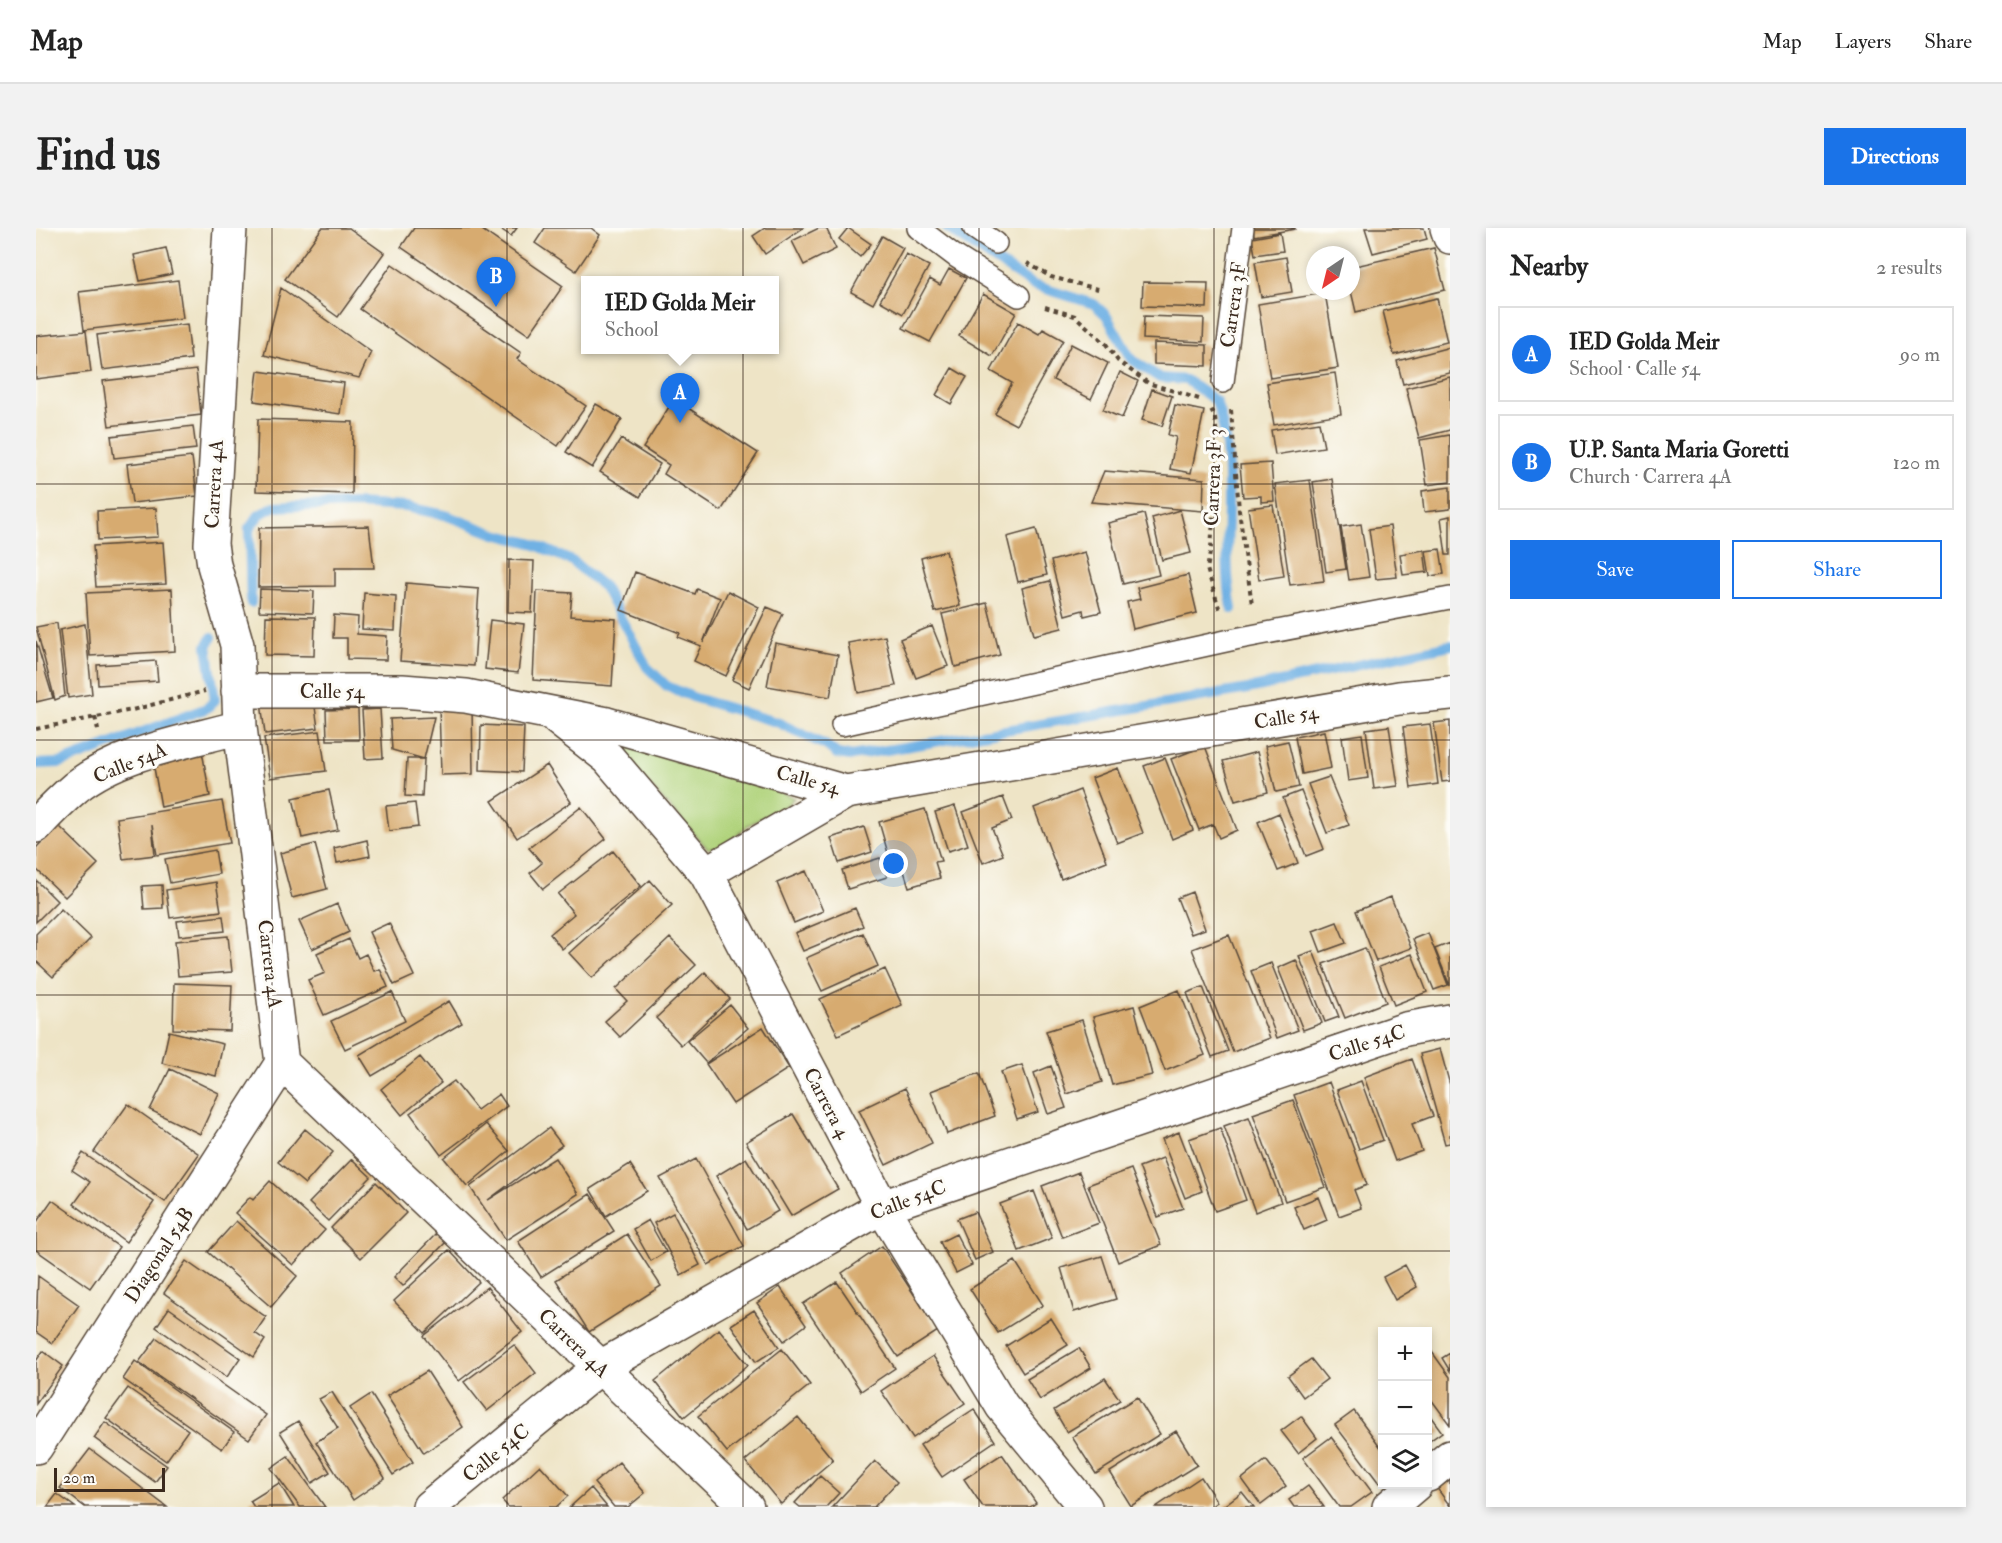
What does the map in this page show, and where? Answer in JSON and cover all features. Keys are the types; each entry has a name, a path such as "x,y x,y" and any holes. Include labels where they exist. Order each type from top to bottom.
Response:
{"street":[{"name":"Carrera 4A","path":"230,228 212,543 214,565 237,645 223,691 240,727 282,1063 747,1507"},
{"path":"1447,228 1450,237"},
{"name":"Calle 54","path":"223,691 402,691 466,696 607,724 846,792 1399,698 1450,693"},
{"name":"Carrera 4","path":"553,715 608,758 706,873 882,1207 1002,1406 1085,1507"},
{"name":"Calle 54A","path":"36,826 77,786 105,769 153,751 240,727"},
{"path":"706,873 846,792"},
{"name":"Calle 54C","path":"429,1507 599,1368 882,1207 1406,1029 1450,1021"},
{"name":"Diagonal 54B","path":"36,1447 282,1063"},
{"path":"1432,1472 1450,1456"},
{"path":"1389,1507 1411,1489"}],"lane":[{"path":"918,228 955,256 1019,296"},
{"path":"974,228 996,243"},
{"name":"Carrera 3F","path":"1223,382 1243,228"},
{"path":"842,725 1229,641 1450,598"}],"path":[{"path":"996,243 1050,277 1102,290"},
{"name":"Carrera 3F 3","path":"1019,296 1075,316 1106,344 1118,361 1148,383 1203,401"},
{"name":"Carrera 3F 3","path":"1223,382 1232,412 1239,510 1258,635"},
{"name":"Carrera 3F 3","path":"1209,406 1215,418 1218,447 1211,548 1207,569 1229,641"},
{"path":"36,729 223,691"},
{"path":"95,717 99,734"}],"green space":[{"path":"623,745 776,790 794,798 787,805 748,825 722,849 707,848 640,775"}],"building":[{"path":"322,228 349,228 384,253 338,317 285,279"},
{"path":"414,228 479,228 563,286 529,335 401,247"},
{"path":"499,228 517,228 511,236"},
{"path":"545,228 591,228 600,235 576,271 535,243"},
{"path":"765,228 803,228 765,254 753,236"},
{"path":"819,228 826,228 836,249 804,265 792,241"},
{"path":"848,228 871,244 860,257 839,239"},
{"path":"1253,228 1295,228 1295,229 1254,236"},
{"path":"1365,228 1424,228 1427,239 1373,253"},
{"path":"1280,233 1283,251 1255,255 1252,238"},
{"path":"882,236 903,248 873,304 851,292"},
{"path":"166,248 172,274 140,281 134,255"},
{"path":"1434,248 1445,290 1356,312 1353,300 1360,300 1360,265"},
{"path":"906,254 929,266 903,314 880,301"},
{"path":"1286,257 1292,292 1261,297 1255,262"},
{"path":"392,264 521,353 517,359 586,406 558,446 360,309"},
{"path":"949,269 966,278 930,342 903,328 930,279 940,285"},
{"path":"178,280 183,318 84,330 79,292"},
{"path":"1143,282 1208,283 1207,308 1142,306"},
{"path":"281,288 371,352 359,378 264,355"},
{"path":"983,294 1016,313 992,356 959,336"},
{"path":"1306,296 1306,300 1326,300 1338,368 1270,378 1258,304"},
{"path":"1437,298 1447,342 1394,355 1383,311"},
{"path":"1144,316 1204,318 1203,342 1143,339"},
{"path":"1018,322 1039,334 1043,329 1063,340 1016,425 995,414 1012,383 991,371"},
{"path":"187,324 191,359 102,370 97,335"},
{"path":"86,331 91,372 36,379 36,336"},
{"path":"1154,343 1207,345 1207,366 1154,364"},
{"path":"1071,344 1108,363 1091,399 1053,380"},
{"path":"1450,347 1450,373 1403,384 1397,361"},
{"path":"952,368 967,377 951,404 936,395"},
{"path":"196,370 201,415 109,426 103,381"},
{"path":"258,371 344,383 340,414 254,401"},
{"path":"1120,372 1138,381 1122,418 1103,410"},
{"path":"1335,373 1341,414 1274,425 1267,383"},
{"path":"1450,377 1450,430 1419,438 1406,388"},
{"path":"1152,389 1172,396 1162,426 1142,420"},
{"path":"674,399 758,453 721,511 664,474 669,465 643,448"},
{"path":"596,404 622,419 592,468 566,452"},
{"path":"1175,405 1204,411 1191,473 1170,469 1176,437 1168,435"},
{"path":"258,419 353,422 352,494 256,491"},
{"path":"1319,422 1324,447 1275,455 1271,430"},
{"path":"193,426 196,449 114,458 111,436"},
{"path":"1450,435 1450,482 1427,485 1420,440"},
{"path":"621,439 660,464 640,497 600,472"},
{"path":"192,457 197,496 132,503 127,464"},
{"path":"1271,463 1274,501 1261,502 1261,496 1243,497 1240,465"},
{"path":"1104,471 1204,479 1203,511 1091,502"},
{"path":"1332,479 1346,569 1326,572 1313,482"},
{"path":"1310,480 1324,581 1290,585 1275,484"},
{"path":"1450,487 1450,509 1424,512 1422,491"},
{"path":"1273,505 1284,576 1259,580 1248,508"},
{"path":"156,508 158,537 98,540 97,511"},
{"path":"1180,510 1191,553 1162,560 1152,518"},
{"path":"1144,514 1159,575 1123,584 1108,523"},
{"path":"1450,516 1450,555 1446,555 1441,518"},
{"path":"1361,524 1369,577 1349,580 1341,527"},
{"path":"369,526 374,568 335,568 335,586 258,587 259,528"},
{"path":"1390,526 1397,577 1376,579 1369,529"},
{"path":"1036,529 1047,575 1018,582 1007,537"},
{"path":"163,542 166,584 96,587 93,546"},
{"path":"1440,549 1444,574 1430,576 1426,551"},
{"path":"1424,550 1427,572 1403,575 1400,554"},
{"path":"946,551 960,606 935,612 921,558"},
{"path":"1085,552 1101,612 1084,616 1083,610 1065,615 1051,561"},
{"path":"509,560 534,561 532,613 508,612"},
{"path":"635,572 695,594 697,589 720,598 703,643 728,591 759,607 726,676 694,661 701,646 678,637 680,633 621,610"},
{"path":"1188,575 1197,613 1133,629 1127,602 1140,599 1137,588"},
{"path":"1050,581 1062,628 1034,635 1022,588"},
{"path":"406,583 479,589 474,666 400,661"},
{"path":"172,589 175,651 90,656 86,593"},
{"path":"260,589 314,591 313,613 259,611"},
{"path":"537,591 572,593 570,616 616,619 612,686 533,680"},
{"path":"364,593 396,596 395,631 362,629"},
{"path":"987,603 1000,655 955,667 942,614"},
{"path":"767,607 783,614 749,688 732,680"},
{"path":"334,615 358,617 357,634 387,636 386,660 347,659 347,638 333,638"},
{"path":"266,616 315,617 314,656 265,655"},
{"path":"490,620 524,624 518,673 485,669"},
{"path":"57,623 65,696 55,700 36,627"},
{"path":"85,624 92,694 68,698 60,630"},
{"path":"932,626 948,666 916,678 900,639"},
{"path":"885,636 896,686 858,693 848,643"},
{"path":"36,641 53,698 36,702"},
{"path":"775,643 838,655 830,697 767,686"},
{"path":"156,661 158,681 98,685 97,665"},
{"path":"314,700 318,728 265,734 261,702"},
{"path":"439,705 472,705 473,774 441,775"},
{"path":"358,709 359,740 327,740 326,710"},
{"path":"380,709 383,758 365,759 362,710"},
{"path":"434,717 424,759 392,750 390,719"},
{"path":"1450,721 1450,781 1442,782 1434,723"},
{"path":"1430,724 1438,784 1411,788 1403,727"},
{"path":"481,725 524,727 522,772 480,770"},
{"path":"1389,726 1398,786 1374,789 1366,729"},
{"path":"320,731 326,771 270,778 264,738"},
{"path":"1324,731 1331,768 1302,774 1295,737"},
{"path":"1362,734 1368,778 1348,781 1342,737"},
{"path":"1288,741 1299,787 1276,792 1265,746"},
{"path":"1205,746 1237,830 1219,838 1213,824 1199,830 1171,759"},
{"path":"202,751 210,796 161,807 153,762"},
{"path":"1257,752 1268,792 1235,801 1223,761"},
{"path":"1165,758 1193,830 1172,839 1144,766"},
{"path":"407,759 424,759 422,797 405,796"},
{"path":"547,765 571,802 517,838 492,801"},
{"path":"1118,768 1143,833 1117,843 1092,778"},
{"path":"1329,777 1349,825 1327,833 1308,784"},
{"path":"329,790 338,830 302,838 293,798"},
{"path":"1080,790 1107,861 1061,879 1034,808"},
{"path":"1301,791 1324,849 1306,856 1283,798"},
{"path":"1003,797 1012,820 992,828 1003,855 983,863 963,812"},
{"path":"222,801 230,843 157,855 152,825 155,855 123,859 117,818"},
{"path":"415,803 418,827 389,831 386,806"},
{"path":"955,806 968,845 948,851 935,812"},
{"path":"581,807 606,839 543,889 530,873 542,863 529,848"},
{"path":"925,809 941,861 935,862 940,878 909,887 904,871 894,874 879,822"},
{"path":"1279,813 1298,863 1278,871 1258,822"},
{"path":"58,825 98,864 65,897 36,869 36,848"},
{"path":"864,827 872,852 839,863 831,838"},
{"path":"367,840 370,856 337,863 334,848"},
{"path":"315,844 327,889 292,898 280,853"},
{"path":"215,850 219,874 170,883 165,859"},
{"path":"613,851 641,886 562,949 550,934 574,914 558,894"},
{"path":"880,858 887,877 848,889 842,870"},
{"path":"806,871 823,911 794,923 777,883"},
{"path":"36,880 57,901 36,922"},
{"path":"650,880 672,905 592,978 569,953"},
{"path":"216,882 221,911 170,918 166,890"},
{"path":"162,885 163,908 144,909 142,886"},
{"path":"1192,892 1205,929 1191,934 1177,898"},
{"path":"1391,897 1411,948 1376,961 1356,911"},
{"path":"337,904 349,932 312,949 299,921"},
{"path":"855,908 863,926 803,951 795,933"},
{"path":"61,909 91,938 53,977 36,961 36,934"},
{"path":"223,916 225,931 179,936 177,921"},
{"path":"1337,922 1346,943 1321,952 1313,931"},
{"path":"389,923 414,976 394,985 369,932"},
{"path":"863,933 878,966 822,991 806,958"},
{"path":"1428,933 1448,985 1434,990 1413,939"},
{"path":"1229,935 1270,1038 1233,1052 1192,949"},
{"path":"228,936 232,972 178,976 175,941"},
{"path":"670,938 696,965 620,1037 605,1021 627,1001 616,989"},
{"path":"349,939 358,958 366,954 374,971 380,969 388,987 324,1015 308,980 325,973 317,953"},
{"path":"1450,943 1450,986 1435,949"},
{"path":"1365,948 1386,1002 1345,1018 1323,964"},
{"path":"1313,951 1339,1017 1325,1022 1299,956"},
{"path":"1412,954 1427,992 1394,1005 1379,967"},
{"path":"1296,960 1322,1023 1303,1030 1278,968"},
{"path":"1271,963 1298,1030 1277,1038 1251,971"},
{"path":"885,969 902,1005 838,1035 820,999"},
{"path":"705,972 730,999 681,1045 656,1018"},
{"path":"174,983 232,985 230,1031 173,1029"},
{"path":"1203,987 1228,1051 1212,1057 1187,993"},
{"path":"1179,990 1205,1055 1165,1071 1140,1006"},
{"path":"392,992 405,1021 345,1049 331,1021"},
{"path":"449,1001 462,1023 372,1076 359,1055"},
{"path":"730,1005 748,1028 706,1063 687,1041"},
{"path":"1134,1006 1152,1075 1112,1085 1093,1017"},
{"path":"1082,1020 1102,1082 1067,1094 1046,1031"},
{"path":"763,1027 789,1068 733,1104 706,1064"},
{"path":"169,1031 223,1044 216,1076 162,1063"},
{"path":"1440,1049 1450,1085 1450,1143 1445,1144 1420,1054"},
{"path":"420,1057 441,1083 402,1115 381,1089"},
{"path":"1412,1059 1433,1116 1412,1124 1422,1151 1395,1161 1364,1077"},
{"path":"1022,1065 1038,1112 1017,1119 1001,1072"},
{"path":"1051,1066 1066,1108 1048,1114 1034,1073"},
{"path":"170,1069 219,1093 200,1134 150,1110"},
{"path":"979,1073 995,1116 947,1134 931,1091"},
{"path":"454,1081 477,1110 499,1094 507,1106 441,1155 410,1113"},
{"path":"1361,1081 1383,1140 1359,1149 1337,1090"},
{"path":"1329,1082 1367,1185 1354,1190 1361,1208 1339,1216 1294,1095"},
{"path":"905,1088 932,1143 886,1165 859,1110"},
{"path":"1293,1100 1325,1187 1285,1201 1253,1114"},
{"path":"128,1104 199,1154 165,1202 94,1152"},
{"path":"793,1114 838,1189 791,1216 746,1142"},
{"path":"1249,1117 1281,1202 1255,1212 1224,1126"},
{"path":"486,1124 509,1151 467,1186 444,1158"},
{"path":"549,1128 562,1145 488,1200 555,1158 578,1194 506,1240 470,1187"},
{"path":"1220,1128 1246,1200 1215,1211 1189,1139"},
{"path":"305,1129 333,1152 305,1184 278,1162"},
{"path":"1179,1132 1202,1191 1185,1198 1162,1139"},
{"path":"83,1153 154,1202 126,1242 74,1204 90,1182 72,1170"},
{"path":"746,1158 778,1211 747,1229 716,1176"},
{"path":"1163,1158 1183,1208 1158,1217 1139,1167"},
{"path":"352,1159 371,1177 328,1221 309,1203"},
{"path":"696,1159 744,1246 708,1265 660,1178"},
{"path":"630,1164 647,1191 606,1216 590,1189"},
{"path":"1131,1169 1161,1245 1118,1262 1088,1185"},
{"path":"1079,1172 1099,1223 1062,1237 1042,1186"},
{"path":"270,1181 325,1230 293,1265 235,1213 250,1197 253,1200"},
{"path":"376,1182 406,1213 361,1258 331,1228"},
{"path":"1034,1191 1052,1238 1019,1251 1000,1204"},
{"path":"590,1194 614,1231 541,1277 518,1241"},
{"path":"1318,1197 1327,1220 1304,1230 1294,1207"},
{"path":"52,1200 119,1247 90,1288 36,1250 36,1223"},
{"path":"975,1212 993,1252 975,1260 957,1219"},
{"path":"673,1213 700,1265 681,1275 654,1223"},
{"path":"648,1220 666,1252 651,1261 633,1229"},
{"path":"236,1221 297,1276 271,1307 208,1252"},
{"path":"437,1233 446,1242 403,1286 394,1277"},
{"path":"627,1234 661,1286 589,1332 556,1280"},
{"path":"956,1234 972,1265 956,1273 940,1242"},
{"path":"882,1246 938,1331 898,1357 842,1273"},
{"path":"449,1250 479,1282 425,1333 394,1301"},
{"path":"1102,1256 1116,1299 1074,1312 1061,1268"},
{"path":"186,1261 266,1317 255,1333 265,1340 254,1357 164,1293"},
{"path":"1015,1261 1043,1305 998,1333 970,1289"},
{"path":"1405,1265 1417,1287 1395,1300 1383,1277"},
{"path":"38,1276 79,1305 52,1343 36,1332"},
{"path":"837,1282 895,1368 861,1391 803,1304"},
{"path":"487,1287 522,1332 459,1381 424,1336"},
{"path":"780,1287 806,1325 784,1341 757,1303"},
{"path":"169,1308 240,1358 227,1377 156,1327"},
{"path":"754,1310 779,1347 756,1362 731,1325"},
{"path":"1051,1318 1068,1345 1023,1373 1006,1346"},
{"path":"719,1329 748,1365 684,1417 655,1381"},
{"path":"157,1338 266,1415 249,1439 139,1362"},
{"path":"514,1345 536,1373 487,1411 464,1382"},
{"path":"1079,1348 1091,1368 1040,1400 1027,1379"},
{"path":"782,1349 810,1385 727,1452 698,1416"},
{"path":"43,1351 63,1366 36,1404 36,1361"},
{"path":"1432,1352 1450,1377 1450,1425 1432,1400"},
{"path":"1450,1353 1450,1371 1442,1358"},
{"path":"933,1356 965,1403 913,1438 881,1391"},
{"path":"1311,1359 1327,1379 1303,1397 1288,1376"},
{"path":"135,1361 234,1432 222,1449 123,1379"},
{"path":"427,1371 463,1427 424,1453 387,1396"},
{"path":"1105,1378 1120,1400 1067,1432 1054,1410"},
{"path":"128,1388 188,1430 166,1461 106,1418"},
{"path":"332,1392 385,1478 353,1500 316,1442 338,1428 319,1399"},
{"path":"371,1394 413,1462 393,1475 350,1408"},
{"path":"1137,1397 1160,1434 1096,1474 1072,1437"},
{"path":"974,1409 995,1441 942,1477 920,1445"},
{"path":"1354,1411 1378,1444 1378,1482 1335,1425"},
{"path":"1301,1416 1317,1438 1298,1453 1281,1431"},
{"path":"798,1417 833,1460 781,1504 745,1461"},
{"path":"1432,1418 1442,1432 1432,1439"},
{"path":"298,1421 330,1472 312,1483 280,1432"},
{"path":"105,1422 167,1466 155,1482 94,1438"},
{"path":"1176,1431 1197,1465 1131,1506 1110,1472"},
{"path":"1331,1437 1372,1492 1351,1507 1339,1507 1303,1458"},
{"path":"90,1449 167,1507 85,1507 60,1488"},
{"path":"1002,1454 1036,1503 1030,1507 983,1507 964,1479"},
{"path":"288,1456 325,1507 300,1507 271,1468"},
{"path":"1266,1460 1286,1486 1261,1505 1242,1479"},
{"path":"875,1461 897,1482 874,1507 832,1507"},
{"path":"619,1462 645,1493 628,1507 614,1507 594,1483"},
{"path":"540,1465 568,1496 556,1507 508,1507 502,1500"},
{"path":"820,1476 839,1493 826,1507 800,1507 795,1503"},
{"path":"1450,1476 1450,1506 1436,1487"},
{"path":"1201,1477 1217,1502 1210,1507 1156,1507"},
{"path":"279,1483 294,1507 254,1507 250,1501"},
{"path":"1308,1486 1324,1507 1294,1507 1289,1500"},
{"path":"591,1488 607,1507 570,1507"},
{"path":"1242,1492 1254,1507 1222,1507"},
{"path":"57,1494 75,1507 47,1507"}],"waterway":[{"path":"947,228 1033,285 1094,304 1106,315 1131,359 1160,378 1186,380 1216,401 1227,452 1227,557 1232,609"},
{"path":"251,603 249,529 259,515 273,507 354,504 406,507 445,515 495,534 531,543 572,561 604,587 647,667 667,686 695,698 779,723 827,746 837,754 851,756 1248,689 1450,645"},
{"path":"36,764 60,763 207,708 215,700 207,646 212,637"}],"place":[{"name":"U.P. Santa Maria Goretti","path":"496,307"},
{"name":"IED Golda Meir","path":"680,423"}]}
